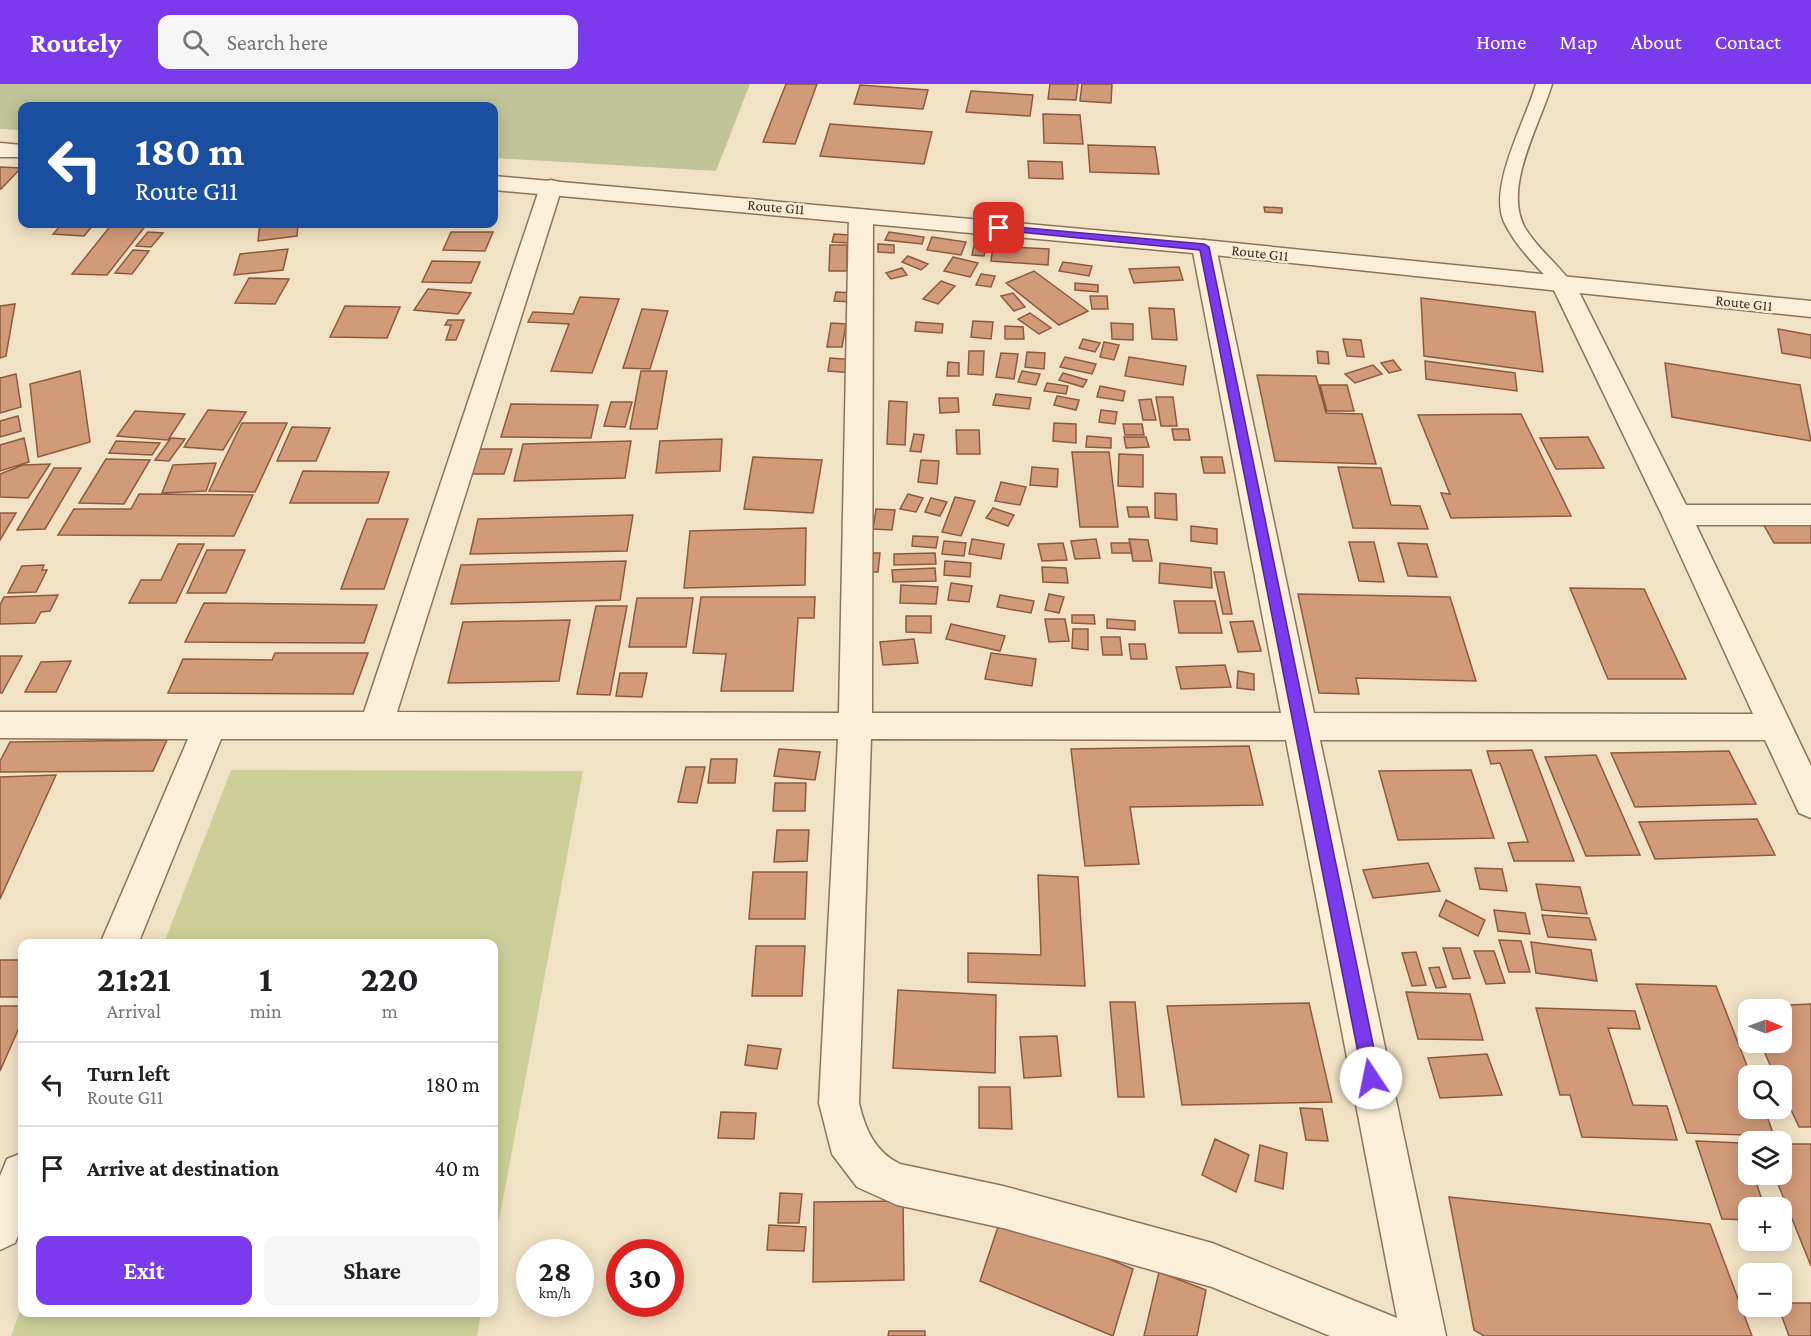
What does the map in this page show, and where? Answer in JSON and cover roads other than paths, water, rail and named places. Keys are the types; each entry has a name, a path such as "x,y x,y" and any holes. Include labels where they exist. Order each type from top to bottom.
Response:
{"street":[{"path":"0,150 18,151"},
{"name":"Route G11","path":"498,183 1204,247 1811,309"},
{"path":"376,726 551,187"},
{"path":"861,215 855,726 839,1104 847,1139 872,1172 897,1184 1003,1207 1212,1265 1385,1336"},
{"path":"1204,247 1423,1336"},
{"path":"1563,284 1677,516 1811,803"},
{"path":"1677,516 1811,515"},
{"path":"0,725 1774,727"},
{"path":"121,939 210,726"},
{"path":"0,1228 18,1184"}],"lane":[{"path":"1544,84 1513,169 1510,216 1533,252 1563,284"}]}
